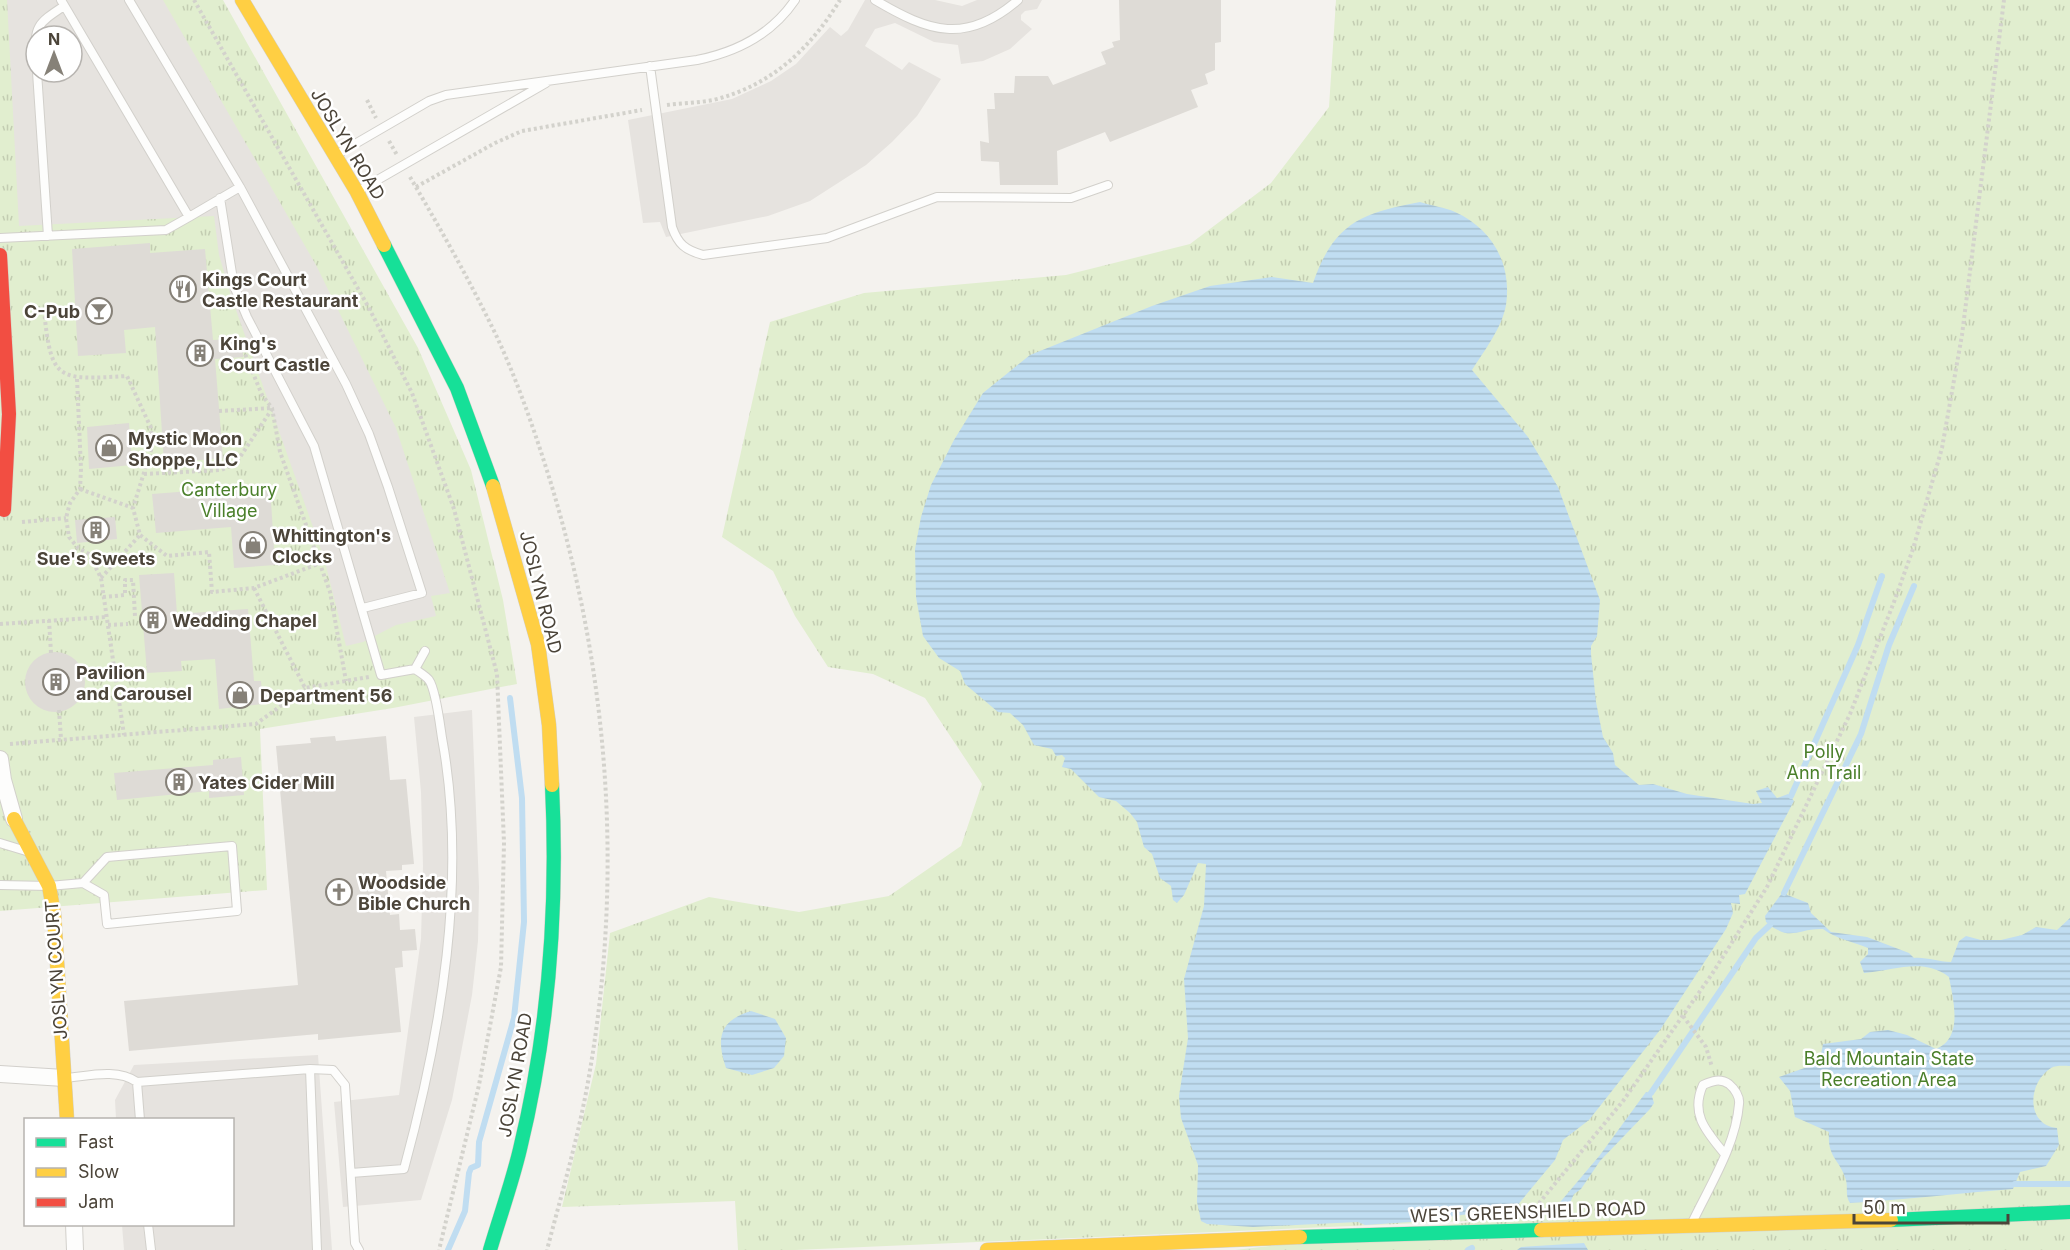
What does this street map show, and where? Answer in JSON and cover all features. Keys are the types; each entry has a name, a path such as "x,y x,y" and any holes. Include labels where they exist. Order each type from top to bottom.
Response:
{"street":[{"name":"JOSLYN ROAD","path":"242,0 357,192 457,388 486,464 533,626 544,692 556,861 549,978 540,1049 520,1149 490,1250"},
{"path":"0,255 9,420 9,466 4,516"},
{"name":"JOSLYN COURT","path":"0,759 3,780 14,819 49,886 54,914 67,1118"},
{"path":"0,1074 64,1078"},
{"name":"WEST GREENSHIELD ROAD","path":"987,1250 1517,1230 1901,1221 2070,1212"},
{"path":"74,1226 75,1250"}],"lane":[{"path":"129,0 240,187 291,279 369,434 422,593 363,608"},
{"path":"336,155 438,97 705,58 736,49 766,31 795,0"},
{"path":"875,0 928,27 946,30 966,29 989,21 1017,0"},
{"path":"39,24 63,3 189,217"},
{"path":"650,66 672,226 677,241 687,250 703,255 827,238 937,197 1071,198 1108,185"},
{"path":"357,192 549,81"},
{"path":"38,84 48,236"},
{"path":"0,238 166,230 240,187"},
{"path":"220,198 234,286 314,446 381,675 415,669 430,681 445,756 450,861 445,970 424,1094 404,1169 351,1173"},
{"path":"415,669 425,651"},
{"path":"0,843 31,852"},
{"path":"0,885 49,886 83,883 104,895 107,924 237,910 232,846 107,856 83,883"},
{"path":"310,1069 317,1250"},
{"path":"64,1078 116,1074 128,1076 137,1082 310,1069 333,1070 345,1085 355,1243 358,1250"},
{"path":"1690,1226 1732,1136 1740,1103 1736,1092 1728,1083 1715,1080 1703,1085 1699,1093 1698,1116 1704,1129 1724,1153"},
{"path":"137,1082 140,1118"},
{"path":"148,1226 151,1250"}],"path":[{"path":"671,105 737,93 768,78 804,51 822,29 840,0"},
{"path":"1517,1230 1623,1101 1683,1016 1767,887 1810,802 1850,714 1913,549 1942,448 1962,335 2004,0"},
{"path":"416,187 495,143 522,131 641,110"},
{"path":"44,310 47,347 53,362 62,372 77,379 127,376 151,428 152,447 133,508 140,534 167,556 209,552 212,592 254,588 346,553"},
{"path":"243,349 262,395 272,408 280,452 321,563 337,621 346,681"},
{"path":"77,379 80,489 70,503 66,518 69,537 78,548 89,554 101,579 124,735"},
{"path":"219,411 294,407"},
{"path":"144,474 221,470 236,463 272,408"},
{"path":"80,489 133,508"},
{"path":"4,516 66,518"},
{"path":"101,579 140,534"},
{"path":"104,597 126,595 125,580 133,580 135,616"},
{"path":"254,588 305,688"},
{"path":"0,624 106,617"},
{"path":"49,620 51,653"},
{"path":"108,625 128,624"},
{"path":"0,744 256,724 305,688 381,675"},
{"path":"59,710 61,739"},
{"path":"1683,1016 1706,1047 1715,1080"}],"green space":[{"name":"Canterbury Village","path":"0,0 223,0 418,348 471,470 503,600 517,684 393,708 260,729 267,890 0,911"},
{"path":"1336,0 2070,0 2070,1250 1235,1250 1489,1220 795,1250 738,1250 735,1201 562,1207 596,1064 610,933 709,897 799,912 889,896 961,846 982,784 925,698 873,674 828,667 795,616 773,571 722,537 770,322 864,293 1066,275 1190,244 1271,183 1329,107"}],"shaded area":[{"path":"7,0 163,0 316,265 396,428 450,593 431,596 436,616 396,625 363,642 346,646 324,558 231,296 219,255 214,216 19,226"},
{"path":"865,0 935,0 962,6 977,0 1042,0 1037,9 1025,11 1021,15 1021,20 1032,29 1010,49 983,61 961,64 958,45 934,42 895,23 875,29 865,46 902,70 909,62 941,79 917,116 892,142 866,165 810,201 768,216 666,237 660,222 643,223 628,120 732,99 771,81 796,64 830,27 841,36 848,30"},
{"path":"472,710 479,887 478,941 472,995 452,1100 421,1200 343,1207 334,1102 399,1095 421,939 423,866 421,792 414,717"},
{"path":"318,1055 332,1250 124,1250 122,1226 234,1226 234,1118 116,1118 115,1100 134,1065"}],"water":[{"path":"1420,202 1451,210 1468,219 1489,238 1503,262 1507,290 1504,314 1492,339 1472,370 1528,437 1558,487 1600,600 1597,636 1591,646 1591,654 1596,702 1603,737 1613,753 1615,765 1639,785 1653,784 1687,794 1753,804 1762,803 1756,791 1768,787 1777,798 1788,794 1794,801 1745,894 1739,895 1740,904 1731,903 1733,913 1726,929 1660,1030 1589,1120 1563,1140 1555,1160 1516,1207 1498,1214 1469,1214 1411,1222 1365,1225 1358,1222 1253,1227 1207,1224 1201,1221 1197,1202 1198,1165 1181,1118 1179,1096 1188,1038 1184,979 1204,906 1206,864 1198,863 1184,895 1177,903 1173,900 1171,886 1160,878 1152,854 1144,847 1137,822 1130,813 1116,801 1099,797 1071,769 1062,767 1065,758 1062,755 1056,756 1052,749 1034,745 1023,725 1010,713 998,712 965,684 960,671 939,658 923,636 916,597 915,549 921,517 931,485 954,440 983,393 1030,355 1152,306 1210,286 1272,277 1313,283 1330,247 1352,224 1381,211"},
{"path":"1782,893 1808,903 1811,913 1831,932 1867,937 1909,953 1914,958 1946,962 1951,962 1959,941 1966,936 1981,940 2001,940 2022,935 2036,927 2057,930 2070,918 2070,1066 2051,1068 2043,1075 2037,1083 2033,1102 2035,1112 2040,1119 2047,1125 2057,1128 2059,1145 2046,1166 2020,1172 2013,1189 1850,1203 1847,1183 1830,1148 1829,1132 1795,1117 1790,1091 1779,1077 1813,1065 1820,1059 1823,1044 1861,1039 1870,1032 1888,1030 1907,1035 1936,1049 1945,1044 1950,1036 1955,1017 1949,977 1939,971 1918,966 1864,973 1860,962 1868,954 1868,948 1823,929 1794,933 1782,932 1766,922 1765,916"},
{"path":"751,1011 775,1019 786,1038 784,1056 774,1068 752,1075 726,1068 721,1048 721,1039 726,1026 740,1015"},
{"path":"1646,1092 1651,1093 1654,1103 1650,1109 1600,1161 1581,1189 1574,1194 1568,1207 1556,1207 1600,1155"},
{"path":"1584,1243 1588,1250 1517,1250 1521,1247"}],"building":[{"path":"1119,0 1221,0 1221,42 1215,43 1215,70 1205,74 1208,84 1191,90 1198,107 1110,142 1105,132 1057,151 1058,185 1000,185 999,162 981,161 980,141 989,143 987,109 995,109 994,93 1014,93 1015,76 1048,76 1053,85 1106,64 1101,52 1114,47 1112,42 1120,40"},
{"name":"King's Court Castle","path":"150,243 150,253 205,249 213,340 242,338 243,357 215,359 223,458 164,463 155,327 124,330 126,353 78,356 72,249"},
{"name":"Mystic Moon Shoppe, LLC","path":"129,423 132,465 89,469 87,427"},
{"path":"270,485 275,565 234,568 231,527 156,533 152,494"},
{"name":"Sue's Sweets","path":"115,517 117,539 77,543 75,520"},
{"path":"174,573 177,614 248,609 254,681 261,681 263,704 219,709 215,659 181,661 182,671 147,673 139,575"},
{"name":"Pavilion and Carousel","path":"55,652 76,661 85,682 76,703 55,712 34,703 25,682 34,661"},
{"name":"Woodside Bible Church","path":"335,736 336,741 386,736 390,780 406,779 414,864 402,865 402,870 386,871 390,915 399,914 400,930 415,929 417,950 402,951 403,967 395,968 401,1032 318,1040 318,1034 129,1051 124,1001 298,985 276,746 311,743 310,738"},
{"name":"Yates Cider Mill","path":"241,757 244,795 209,798 209,791 117,800 114,773 213,765 213,760"}],"waterway":[{"path":"1791,796 1858,645 1882,576"},
{"path":"1784,893 1861,734 1889,645 1914,586"},
{"path":"448,1250 465,1211 469,1173 471,1168 478,1165 479,1142 514,1018 524,922 522,798 510,698"},
{"path":"1651,1093 1756,938 1770,925"},
{"path":"2015,1184 2070,1184"},
{"path":"1558,1213 1561,1208"},
{"path":"1468,1250 1472,1248"}],"traffic: fast":[{"path":"384,245 457,388 493,486"},
{"path":"490,1250 520,1149 538,1059 552,922 554,877 552,785"},
{"path":"1891,1220 2070,1212"},
{"path":"1300,1237 1541,1230"}],"traffic: slow":[{"path":"242,0 357,192 384,245"},
{"path":"493,486 538,644 549,725 552,785"},
{"path":"14,819 49,886 54,914 67,1118"},
{"path":"1541,1230 1891,1220"},
{"path":"987,1250 1300,1237"}],"traffic: jam":[{"path":"0,255 9,414 4,510"}],"place":[{"name":"Kings Court Castle Restaurant","path":"183,289"},
{"name":"C-Pub","path":"99,311"},
{"name":"King's Court Castle","path":"200,353"},
{"name":"Mystic Moon Shoppe, LLC","path":"109,448"},
{"name":"Sue's Sweets","path":"96,530"},
{"name":"Whittington's Clocks","path":"253,545"},
{"name":"Wedding Chapel","path":"153,620"},
{"name":"Pavilion and Carousel","path":"56,682"},
{"name":"Department 56","path":"240,695"},
{"name":"Yates Cider Mill","path":"179,782"},
{"name":"Woodside Bible Church","path":"339,892"}],"park label":[{"name":"Polly Ann Trail","path":"1824,762"},
{"name":"Bald Mountain State Recreation Area","path":"1889,1068"}]}
